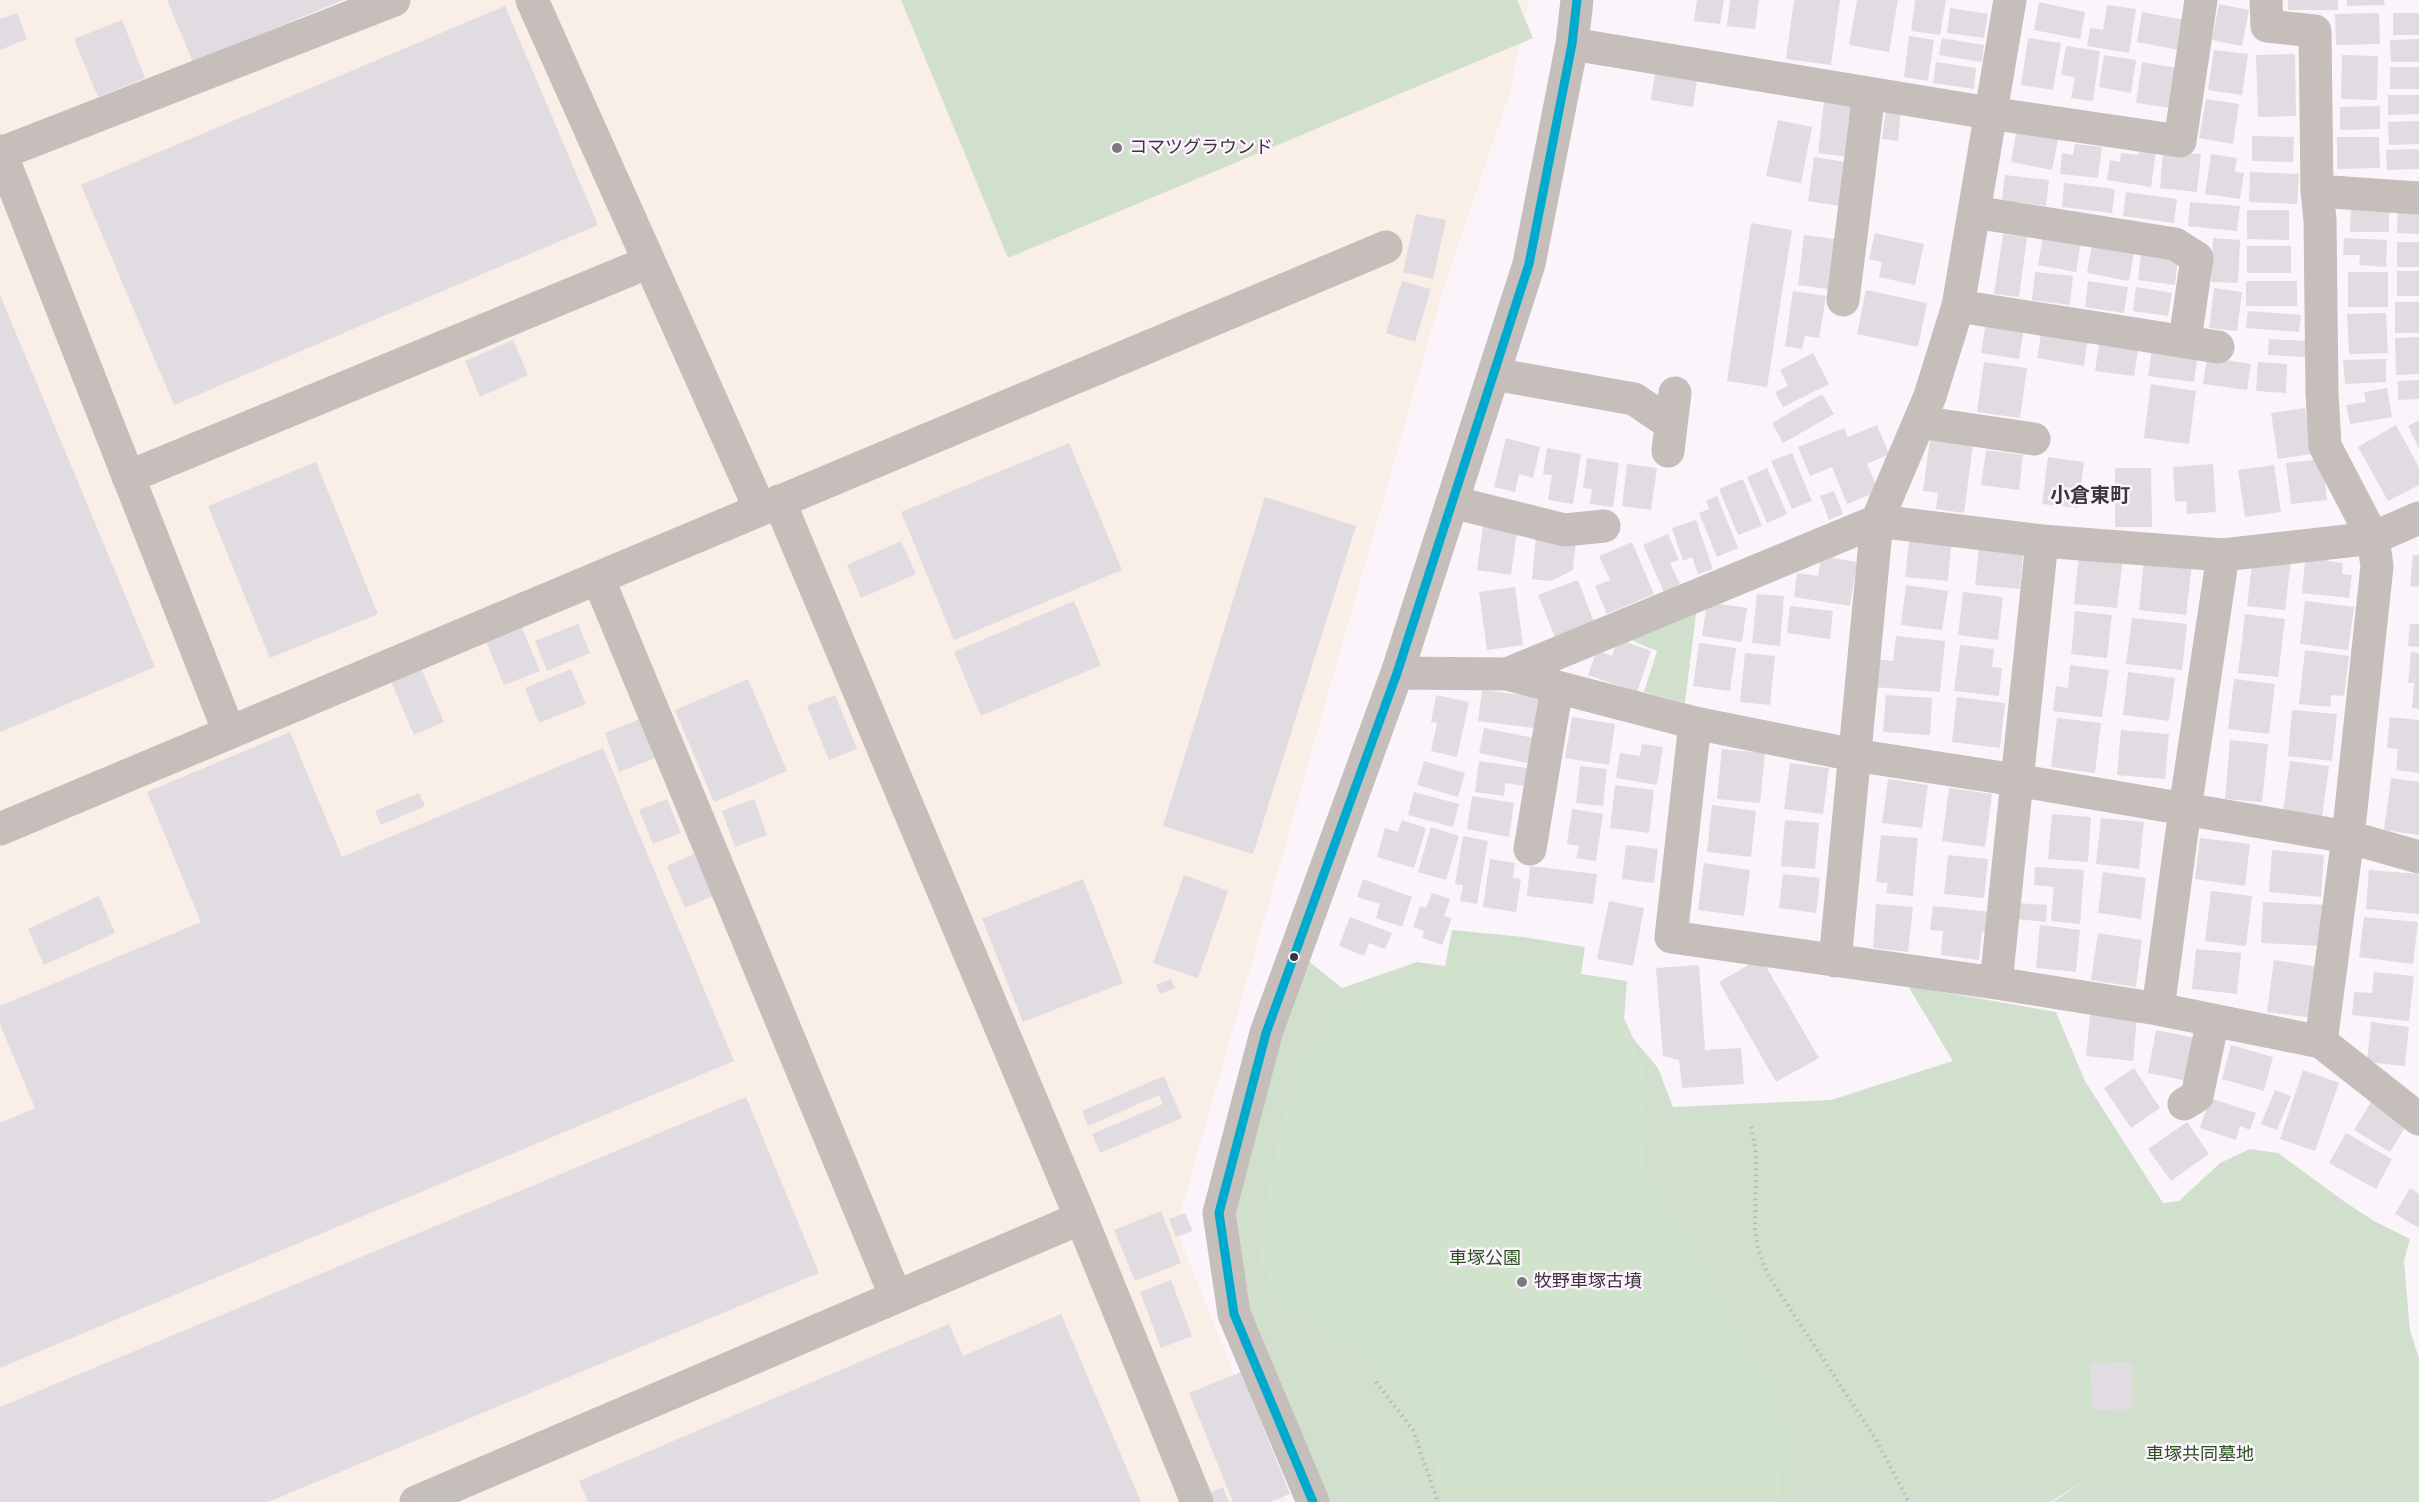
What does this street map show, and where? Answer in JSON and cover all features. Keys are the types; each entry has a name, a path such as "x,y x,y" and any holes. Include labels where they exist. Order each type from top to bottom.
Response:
{"street":[{"path":"229,732 0,152 394,0"},
{"path":"532,0 649,262 769,505 1081,1218 1197,1502"},
{"path":"1313,1502 1234,1314 1219,1213 1266,1033 1397,673 1529,264 1572,44 1577,0"},
{"path":"1835,961 1877,521 1930,396 1958,306 2010,0"},
{"path":"1572,44 1989,113 2180,141 2201,0"},
{"path":"2266,0 2267,26 2316,31 2317,191 2320,220 2322,392 2325,446 2373,538 2377,566 2348,837 2321,1042"},
{"path":"1843,300 1869,93"},
{"path":"2317,191 2419,198"},
{"path":"1974,212 2175,244 2197,258 2185,340"},
{"path":"0,829 1386,247"},
{"path":"128,477 649,262"},
{"path":"1958,306 2218,347"},
{"path":"1494,374 1634,399 1671,423"},
{"path":"1919,422 2034,439"},
{"path":"1452,502 1565,530 1604,526"},
{"path":"1508,674 1877,521 2042,541 2223,555 2373,538 2419,518"},
{"path":"1996,983 2042,541"},
{"path":"2158,1009 2223,555"},
{"path":"598,578 896,1297"},
{"path":"1397,673 1508,674 1695,723 1854,755 2016,780 2348,837 2419,857"},
{"path":"1530,849 1557,687"},
{"path":"1695,723 1671,937 1996,983 2158,1009 2321,1042 2419,1119"},
{"path":"2184,1104 2197,1096 2213,1020"},
{"path":"416,1502 1081,1218"}],"path":[{"path":"1751,1127 1756,1154 1755,1230 1758,1250 1768,1275 1875,1438 1909,1502"},
{"path":"1376,1382 1413,1430 1438,1502"}],"shaded area":[{"path":"0,0 1529,0 1509,95 1443,290 1176,1229 1285,1502 0,1502"}],"green space":[{"name":"コマツグラウンド","path":"901,0 1517,0 1533,38 1008,258"},
{"path":"1697,606 1685,703 1644,692 1657,651 1626,638"},
{"name":"車塚公園","path":"1452,930 1523,937 1585,947 1581,974 1627,981 1624,1018 1633,1038 1658,1068 1673,1107 1831,1100 1953,1061 1908,986 2056,1012 2085,1081 2163,1203 2179,1201 2220,1163 2250,1149 2278,1153 2374,1221 2410,1239 2404,1261 2410,1331 2419,1358 2419,1502 2053,1502 2088,1478 2051,1502 1323,1502 1228,1271 1219,1213 1296,951 1342,988 1417,962 1445,966"},
{"path":"1514,961 1567,972 1602,989 1644,1066 1647,1094 1640,1126 1646,1172 1769,1391 1784,1436 1779,1497 1774,1502 1442,1502 1431,1444 1401,1395 1365,1356 1273,1290 1261,1261 1264,1213 1283,1118 1309,1051 1342,1011 1406,978 1462,962"}],"building":[{"path":"167,0 343,0 193,62"},
{"path":"1697,0 1724,0 1720,24 1694,21"},
{"path":"1730,0 1759,0 1755,29 1727,26"},
{"path":"1794,0 1840,0 1831,65 1786,59"},
{"path":"1857,0 1898,0 1889,52 1849,45"},
{"path":"1915,0 1946,0 1940,35 1911,31"},
{"path":"2288,0 2338,0 2338,10 2288,10"},
{"path":"2347,0 2384,0 2385,5 2347,6"},
{"path":"2039,2 2085,12 2080,39 2034,30"},
{"path":"2219,4 2249,10 2242,46 2212,40"},
{"path":"2107,5 2136,9 2129,53 2087,46 2090,28 2103,30"},
{"path":"505,6 598,225 174,405 81,185"},
{"path":"1950,8 1988,14 1984,38 1947,33"},
{"path":"2142,12 2185,20 2179,50 2137,42"},
{"path":"17,13 27,39 0,50 0,19"},
{"path":"2379,13 2380,44 2336,45 2335,14"},
{"path":"2393,13 2419,13 2419,35 2393,35"},
{"path":"122,20 145,78 98,97 74,39"},
{"path":"1909,36 1934,40 1928,81 1904,77"},
{"path":"1942,38 1984,45 1982,62 1939,55"},
{"path":"2028,38 2061,43 2053,90 2021,85"},
{"path":"2419,39 2419,62 2391,62 2390,40"},
{"path":"2066,46 2100,51 2093,101 2071,98 2075,77 2061,75"},
{"path":"2214,50 2248,54 2242,95 2208,90"},
{"path":"2295,54 2296,116 2258,117 2256,55"},
{"path":"2104,55 2136,60 2131,93 2099,87"},
{"path":"2342,55 2378,56 2377,100 2341,99"},
{"path":"1936,62 1976,68 1974,89 1933,83"},
{"path":"2142,62 2177,68 2172,108 2136,103"},
{"path":"1656,66 1698,73 1693,107 1651,100"},
{"path":"2390,67 2419,67 2419,89 2390,89"},
{"path":"2388,95 2419,95 2419,114 2388,115"},
{"path":"2206,99 2239,104 2233,144 2199,138"},
{"path":"1824,102 1854,106 1847,157 1818,153"},
{"path":"2380,106 2380,129 2340,130 2340,107"},
{"path":"1886,108 1901,109 1898,141 1882,139"},
{"path":"1778,120 1812,127 1801,183 1766,176"},
{"path":"2419,121 2419,144 2389,145 2388,122"},
{"path":"2017,127 2059,134 2052,170 2011,162"},
{"path":"2252,136 2294,137 2293,162 2252,161"},
{"path":"2337,137 2379,137 2380,168 2337,169"},
{"path":"2075,144 2102,147 2098,178 2060,174 2062,153 2073,155"},
{"path":"2139,149 2156,152 2151,187 2107,180 2110,160 2120,162 2121,153 2138,155"},
{"path":"2419,149 2419,169 2387,170 2386,150"},
{"path":"2163,151 2201,154 2197,192 2160,188"},
{"path":"2211,154 2237,158 2235,172 2244,173 2240,199 2205,194"},
{"path":"1814,157 1845,162 1839,206 1808,201"},
{"path":"2250,172 2299,174 2297,204 2249,202"},
{"path":"2005,175 2049,180 2046,206 2002,200"},
{"path":"2064,183 2115,189 2112,213 2062,207"},
{"path":"2126,192 2177,199 2174,223 2123,216"},
{"path":"2190,202 2240,206 2237,231 2188,226"},
{"path":"2351,204 2389,204 2389,232 2350,232"},
{"path":"2398,206 2419,206 2419,234 2397,233"},
{"path":"2247,210 2289,210 2289,240 2247,239"},
{"path":"1416,214 1446,220 1433,279 1403,272"},
{"path":"1751,223 1792,230 1767,387 1727,381"},
{"path":"1875,233 1924,244 1915,285 1879,277 1882,262 1869,259"},
{"path":"2003,234 2027,237 2019,297 1994,294"},
{"path":"1804,235 1835,239 1828,289 1798,285"},
{"path":"2043,236 2081,242 2076,272 2038,265"},
{"path":"2213,238 2240,240 2238,283 2211,282"},
{"path":"2344,238 2387,240 2386,267 2359,265 2360,255 2343,255"},
{"path":"2397,242 2419,242 2419,267 2397,267"},
{"path":"2092,245 2134,252 2129,281 2087,273"},
{"path":"2247,246 2291,246 2291,273 2247,273"},
{"path":"2141,254 2178,257 2175,285 2138,280"},
{"path":"2397,271 2419,271 2419,296 2397,296"},
{"path":"2035,272 2073,276 2070,305 2032,300"},
{"path":"2348,272 2388,272 2388,307 2348,307"},
{"path":"1402,281 1431,289 1415,342 1386,333"},
{"path":"2088,281 2128,287 2124,313 2085,307"},
{"path":"2246,281 2297,281 2297,306 2246,306"},
{"path":"2136,287 2172,293 2168,316 2133,311"},
{"path":"2214,288 2242,292 2237,331 2209,328"},
{"path":"1866,290 1927,303 1918,347 1857,334"},
{"path":"1793,291 1826,296 1819,338 1805,336 1802,349 1785,346"},
{"path":"0,295 155,667 0,732"},
{"path":"2395,302 2419,302 2419,333 2395,333"},
{"path":"2248,311 2301,315 2299,332 2246,328"},
{"path":"2386,313 2388,353 2349,354 2347,314"},
{"path":"1986,321 2024,327 2019,359 1981,353"},
{"path":"2042,329 2088,337 2084,366 2037,358"},
{"path":"2419,337 2419,374 2396,375 2395,338"},
{"path":"2100,338 2139,344 2134,376 2095,371"},
{"path":"2269,339 2306,341 2305,357 2268,355"},
{"path":"513,340 528,375 480,397 465,361"},
{"path":"2152,347 2198,354 2194,382 2148,376"},
{"path":"1813,353 1829,384 1783,407 1775,392 1788,386 1780,370"},
{"path":"2207,357 2251,364 2247,390 2203,384"},
{"path":"2386,359 2386,382 2345,384 2343,360"},
{"path":"1984,362 2027,368 2020,418 1977,412"},
{"path":"2258,362 2287,364 2286,393 2256,391"},
{"path":"2419,380 2419,399 2398,400 2398,381"},
{"path":"2151,384 2196,391 2189,444 2144,438"},
{"path":"2387,388 2392,417 2350,424 2346,405 2366,402 2364,392"},
{"path":"1822,394 1834,414 1783,443 1772,423"},
{"path":"2305,408 2312,454 2278,459 2271,413"},
{"path":"2419,420 2419,449 2408,426"},
{"path":"1877,425 1889,454 1867,464 1879,491 1847,504 1832,467 1810,476 1798,447 1844,428 1848,437"},
{"path":"2396,425 2419,467 2419,485 2388,501 2358,447"},
{"path":"1506,438 1540,447 1533,478 1519,474 1515,492 1494,487"},
{"path":"1930,439 1973,445 1964,513 1936,509 1938,493 1923,491"},
{"path":"1069,443 1122,570 954,640 901,512"},
{"path":"1547,448 1581,454 1573,504 1548,500 1552,475 1543,474"},
{"path":"1986,450 2023,455 2019,490 1981,485"},
{"path":"1792,453 1812,501 1792,509 1771,461"},
{"path":"2048,457 2084,462 2078,508 2042,504"},
{"path":"1587,458 1619,463 1613,507 1590,504 1592,489 1583,488"},
{"path":"2322,459 2327,500 2291,504 2286,463"},
{"path":"316,462 378,614 270,658 208,506"},
{"path":"1627,464 1657,468 1651,510 1622,506"},
{"path":"2213,464 2216,512 2187,514 2186,501 2175,502 2173,467"},
{"path":"2274,465 2281,512 2245,517 2238,470"},
{"path":"1767,468 1787,514 1767,523 1747,477"},
{"path":"2115,468 2151,468 2152,527 2115,527"},
{"path":"1743,479 1762,526 1738,535 1719,489"},
{"path":"1834,491 1843,514 1829,520 1820,496"},
{"path":"1717,496 1738,548 1717,557 1699,513 1709,509 1706,501"},
{"path":"1265,497 1356,526 1253,854 1163,826"},
{"path":"1696,520 1713,569 1698,574 1692,557 1683,561 1672,528"},
{"path":"1483,526 1517,531 1511,575 1477,570"},
{"path":"1910,532 1952,536 1948,581 1905,577"},
{"path":"1668,534 1679,560 1670,563 1680,584 1664,592 1643,545"},
{"path":"1536,536 1576,541 1573,570 1551,581 1532,579"},
{"path":"901,541 916,574 861,598 847,565"},
{"path":"1632,542 1654,594 1607,614 1595,586 1610,580 1599,556"},
{"path":"1979,548 2023,554 2020,589 1975,585"},
{"path":"2079,553 2123,558 2117,608 2074,604"},
{"path":"2306,553 2329,555 2328,561 2343,563 2342,574 2352,575 2349,598 2302,593"},
{"path":"2253,555 2291,559 2285,610 2247,606"},
{"path":"2413,555 2419,555 2419,587 2410,586"},
{"path":"1821,556 1857,562 1850,606 1794,597 1797,573 1818,576"},
{"path":"2144,558 2192,563 2186,615 2139,610"},
{"path":"1578,580 1594,622 1555,637 1538,595"},
{"path":"1906,585 1948,591 1942,630 1901,625"},
{"path":"1515,587 1523,645 1487,650 1479,592"},
{"path":"1963,592 2003,597 1998,640 1958,635"},
{"path":"1757,594 1784,596 1780,646 1752,643"},
{"path":"1074,601 1101,665 981,716 954,652"},
{"path":"2305,601 2354,607 2348,650 2300,644"},
{"path":"1707,602 1747,608 1742,642 1702,636"},
{"path":"1790,606 1833,611 1830,639 1787,633"},
{"path":"2075,611 2112,615 2107,658 2071,654"},
{"path":"2245,614 2285,619 2278,677 2238,673"},
{"path":"2132,618 2187,624 2182,670 2126,664"},
{"path":"520,623 540,671 504,685 484,637"},
{"path":"578,624 590,653 547,671 535,641"},
{"path":"2410,624 2419,624 2419,647 2408,646"},
{"path":"1896,636 1945,641 1940,692 1874,687 1876,659 1893,661"},
{"path":"1618,639 1651,651 1637,692 1588,675 1597,650 1612,656"},
{"path":"1699,643 1736,648 1730,691 1693,686"},
{"path":"1960,645 1994,649 1992,667 2002,668 1999,696 1954,691"},
{"path":"2305,650 2349,656 2344,696 2331,695 2330,707 2299,704"},
{"path":"2411,652 2419,653 2419,709 2412,708 2414,683 2408,683"},
{"path":"1745,653 1775,656 1770,705 1740,702"},
{"path":"2070,665 2109,670 2102,717 2053,711 2056,686 2068,688"},
{"path":"421,668 444,722 414,735 391,681"},
{"path":"571,669 586,704 539,723 525,688"},
{"path":"2128,672 2175,678 2169,721 2123,715"},
{"path":"748,679 787,771 714,802 675,710"},
{"path":"2234,679 2275,684 2269,734 2228,729"},
{"path":"1482,690 1538,697 1534,728 1478,721"},
{"path":"835,695 857,749 829,760 807,706"},
{"path":"1436,695 1469,702 1457,757 1431,751 1437,723 1431,722"},
{"path":"1886,695 1932,698 1930,735 1883,732"},
{"path":"1957,697 2005,703 2000,748 1952,742"},
{"path":"2292,710 2337,714 2332,761 2288,756"},
{"path":"1572,717 1615,724 1609,765 1565,758"},
{"path":"2390,717 2419,720 2419,773 2396,770 2398,749 2387,748"},
{"path":"2057,718 2101,723 2095,773 2051,767"},
{"path":"640,719 655,758 619,772 605,733"},
{"path":"1484,728 1534,738 1528,763 1479,753"},
{"path":"2121,730 2169,734 2165,779 2117,775"},
{"path":"290,732 342,857 603,748 734,1061 0,1368 0,1123 35,1108 0,1024 0,1006 201,922 147,792"},
{"path":"2230,740 2268,744 2262,802 2225,799"},
{"path":"1642,744 1663,747 1657,785 1616,778 1620,753 1640,756"},
{"path":"1722,749 1765,753 1760,803 1717,799"},
{"path":"1424,761 1465,773 1458,797 1417,785"},
{"path":"1479,761 1527,768 1525,786 1505,783 1504,796 1475,792"},
{"path":"2290,761 2329,766 2322,817 2283,812"},
{"path":"1790,763 1829,768 1823,814 1784,809"},
{"path":"1580,766 1607,769 1603,806 1576,803"},
{"path":"2391,778 2419,782 2419,835 2384,830"},
{"path":"1888,779 1928,785 1922,828 1882,823"},
{"path":"1615,785 1654,790 1649,833 1610,828"},
{"path":"1949,788 1992,794 1985,847 1942,841"},
{"path":"1414,792 1459,804 1453,827 1408,815"},
{"path":"419,793 425,806 381,825 375,811"},
{"path":"1472,796 1514,803 1509,837 1467,829"},
{"path":"667,799 681,833 653,844 639,810"},
{"path":"754,799 767,835 735,847 722,811"},
{"path":"1712,805 1756,811 1751,857 1707,852"},
{"path":"1572,809 1603,814 1596,861 1576,858 1579,846 1567,844"},
{"path":"2052,814 2091,817 2088,862 2048,859"},
{"path":"2101,818 2144,822 2139,869 2096,864"},
{"path":"1402,820 1426,828 1414,868 1377,857 1385,828 1398,832"},
{"path":"1785,820 1819,823 1815,869 1781,866"},
{"path":"1431,827 1459,836 1446,880 1418,872"},
{"path":"1881,835 1918,838 1913,896 1886,893 1888,883 1876,882"},
{"path":"1463,836 1488,841 1477,904 1460,901 1463,885 1455,884"},
{"path":"2200,838 2250,844 2245,886 2195,879"},
{"path":"1626,845 1658,849 1654,883 1622,879"},
{"path":"2272,850 2324,855 2321,897 2269,892"},
{"path":"694,854 713,896 685,908 667,866"},
{"path":"1948,855 1988,859 1984,898 1944,894"},
{"path":"1490,859 1515,863 1513,878 1521,879 1516,912 1483,907"},
{"path":"1704,863 1750,870 1744,916 1698,910"},
{"path":"1530,866 1597,874 1593,904 1527,896"},
{"path":"2035,867 2084,870 2080,924 2051,921 2054,887 2034,885"},
{"path":"2369,870 2419,874 2419,914 2366,909"},
{"path":"2103,872 2146,878 2141,919 2098,913"},
{"path":"1783,874 1820,878 1816,913 1779,908"},
{"path":"1184,875 1228,891 1198,978 1153,963"},
{"path":"1083,879 1123,983 1023,1022 982,919"},
{"path":"1363,879 1412,897 1402,927 1376,918 1380,904 1357,897"},
{"path":"2211,891 2252,896 2246,946 2205,941"},
{"path":"1432,893 1450,899 1444,916 1452,918 1442,945 1422,938 1424,931 1413,927 1420,906 1426,908"},
{"path":"99,896 115,933 44,965 28,929"},
{"path":"1609,901 1644,908 1633,966 1597,959"},
{"path":"2263,902 2325,905 2322,946 2261,943"},
{"path":"2017,903 2047,905 2046,922 2016,919"},
{"path":"1876,904 1913,907 1908,952 1873,948"},
{"path":"1933,906 1992,912 1990,933 1982,932 1979,960 1941,955 1943,931 1930,930"},
{"path":"1350,917 1392,933 1385,949 1369,943 1364,956 1339,946"},
{"path":"2364,917 2418,922 2413,964 2359,957"},
{"path":"2040,925 2080,930 2076,972 2036,968"},
{"path":"2098,933 2142,940 2136,987 2091,980"},
{"path":"2196,949 2241,953 2237,994 2192,989"},
{"path":"1761,958 1819,1058 1776,1082 1719,982"},
{"path":"2274,960 2319,967 2313,1018 2267,1012"},
{"path":"1699,965 1705,1050 1741,1048 1744,1084 1682,1088 1679,1060 1663,1056 1656,968"},
{"path":"2374,972 2414,976 2409,1021 2352,1015 2354,992 2372,993"},
{"path":"1171,979 1175,988 1160,994 1156,985"},
{"path":"2090,1014 2137,1019 2133,1061 2086,1056"},
{"path":"2371,1022 2409,1027 2405,1066 2367,1062"},
{"path":"2156,1030 2196,1038 2188,1081 2148,1073"},
{"path":"2231,1045 2273,1057 2264,1091 2222,1079"},
{"path":"2134,1068 2160,1108 2131,1128 2104,1088"},
{"path":"2303,1070 2339,1083 2315,1151 2280,1139"},
{"path":"1164,1076 1182,1118 1100,1153 1092,1134 1163,1104 1159,1095 1088,1126 1082,1111"},
{"path":"2275,1090 2291,1096 2277,1130 2261,1124"},
{"path":"746,1097 819,1273 268,1502 0,1502 0,1407"},
{"path":"2210,1098 2256,1113 2250,1130 2240,1126 2236,1140 2200,1128"},
{"path":"2371,1102 2407,1124 2390,1152 2354,1130"},
{"path":"2187,1122 2209,1154 2171,1181 2148,1149"},
{"path":"2346,1133 2392,1159 2376,1189 2329,1163"},
{"path":"2410,1188 2419,1194 2419,1228 2395,1214"},
{"path":"1161,1211 1181,1263 1135,1281 1114,1230"},
{"path":"1185,1213 1193,1231 1176,1237 1169,1219"},
{"path":"1171,1280 1192,1336 1161,1348 1140,1292"},
{"path":"1061,1314 1141,1502 588,1502 579,1481 949,1324 963,1356"},
{"path":"2132,1362 2133,1409 2092,1410 2090,1363"},
{"path":"1241,1372 1290,1494 1270,1502 1233,1502 1189,1393"},
{"path":"1223,1487 1229,1502 1185,1502"}],"transit line":[{"path":"1313,1502 1234,1314 1219,1213 1266,1033 1397,673 1529,264 1572,44 1577,0"}],"place":[{"name":"コマツグラウンド","path":"1117,148"},
{"name":"牧野車塚古墳","path":"1522,1282"}],"district":[{"name":"小倉東町","path":"2090,496"}],"park label":[{"name":"車塚共同墓地","path":"2200,1455"}]}
